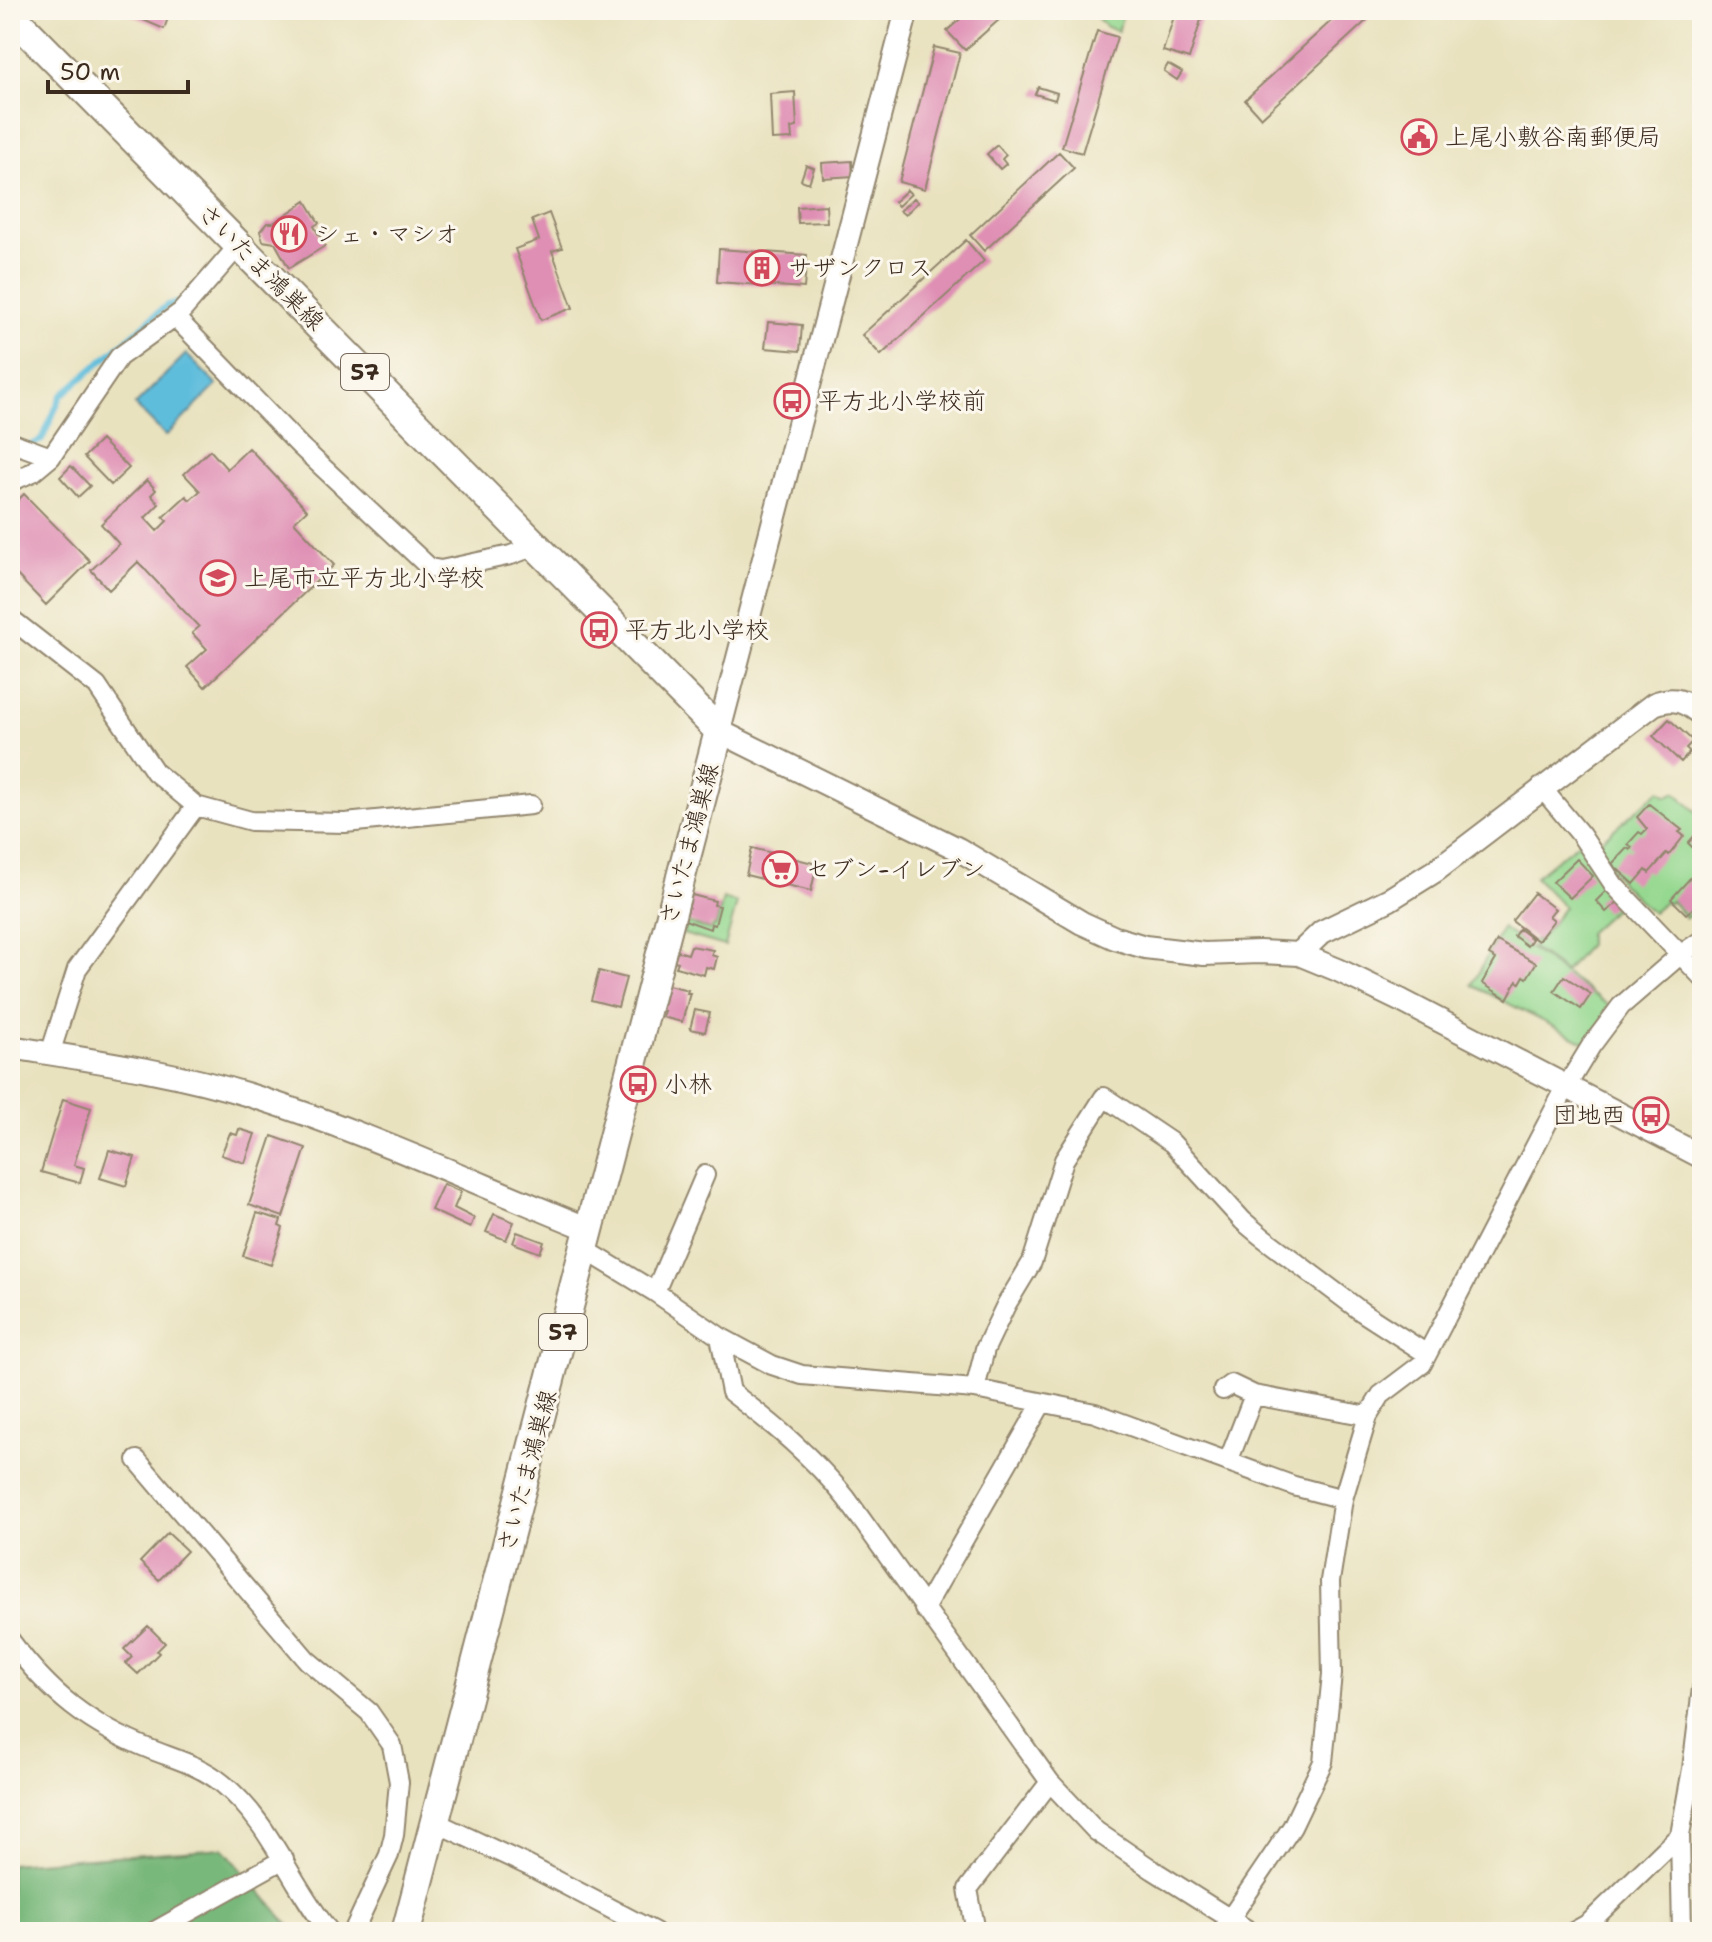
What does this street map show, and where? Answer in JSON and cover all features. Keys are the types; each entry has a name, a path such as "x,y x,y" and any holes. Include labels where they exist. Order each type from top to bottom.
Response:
{"main road":[{"name":"さいたま鴻巣線","path":"10,14 719,731 406,1932"}],"street":[{"path":"907,10 719,731 958,849 1082,923 1115,938 1145,947 1204,954 1299,954 1392,996 1702,1157"},
{"path":"10,482 33,472 51,457 119,357 175,317 239,245"},
{"path":"175,317 300,446 430,568 441,570 511,555 535,546"},
{"path":"10,442 51,457"},
{"path":"10,618 97,686 155,772 196,806 251,821 345,823 531,805"},
{"path":"1299,954 1322,932 1390,899 1435,871 1541,787 1654,704 1673,699 1685,702 1702,715"},
{"path":"1541,787 1581,835 1614,885 1702,977"},
{"path":"50,1054 77,969 196,806"},
{"path":"1226,1925 1292,1827 1323,1762 1332,1674 1330,1581 1343,1499 1368,1416 1381,1395 1422,1364 1566,1087 1591,1046 1621,1006 1702,940"},
{"path":"10,1047 129,1067 256,1097 346,1130 587,1239 720,1337 772,1365 802,1375 975,1389 1095,1413 1294,1486 1343,1499"},
{"path":"975,1389 985,1349 1036,1250 1064,1160 1104,1097 1172,1143 1261,1236 1362,1312 1427,1354"},
{"path":"655,1292 705,1175"},
{"path":"720,1337 731,1392 825,1472 1050,1782 1096,1831 1226,1925 1251,1932"},
{"path":"1223,1390 1231,1384 1254,1395 1368,1416"},
{"path":"1228,1462 1254,1395"},
{"path":"924,1609 1042,1403"},
{"path":"137,1460 307,1660 369,1712 392,1745 399,1782 394,1835 389,1855 353,1932"},
{"path":"10,1640 39,1679 83,1715 151,1750 206,1771 251,1810 284,1859 321,1929"},
{"path":"10,1674 26,1661"},
{"path":"1682,1932 1680,1835 1702,1688"},
{"path":"976,1932 968,1889 1050,1782"},
{"path":"435,1822 529,1866 655,1932"},
{"path":"1573,1932 1589,1923 1680,1835"},
{"path":"153,1932 284,1859"}],"green space":[{"path":"1090,10 1124,10 1118,31 1106,27"},
{"path":"1660,790 1667,796 1675,792 1702,817 1699,828 1702,831 1702,912 1698,908 1686,918 1671,901 1652,913 1623,885 1596,845"},
{"path":"1580,841 1622,902 1588,933 1588,945 1565,972 1531,947 1564,907 1535,877"},
{"path":"723,899 737,903 725,946 683,934 686,923 712,930 716,926"},
{"path":"1502,928 1612,1008 1586,1043 1472,985"},
{"path":"223,1848 295,1932 10,1932 10,1864"}],"water":[{"path":"186,354 217,385 166,436 135,405"}],"building":[{"path":"120,10 171,10 164,29"},
{"path":"970,10 1010,10 965,50 947,31"},
{"path":"1176,10 1204,10 1189,59 1163,51"},
{"path":"1343,10 1378,10 1261,118 1245,100"},
{"path":"1097,31 1117,37 1082,153 1062,147"},
{"path":"934,47 960,53 925,189 899,182"},
{"path":"1168,64 1182,72 1177,80 1164,71"},
{"path":"1038,87 1057,93 1055,100 1035,94"},
{"path":"795,92 797,127 791,128 792,139 772,140 770,94"},
{"path":"997,145 1006,155 1002,159 1006,164 1000,169 987,154"},
{"path":"1059,152 1074,168 984,251 970,235"},
{"path":"852,161 853,176 823,178 822,163"},
{"path":"806,165 814,168 809,183 801,180"},
{"path":"907,190 911,194 898,206 894,202"},
{"path":"914,198 918,202 905,215 900,211"},
{"name":"シェ・マシオ","path":"306,201 319,223 314,226 325,246 289,268 275,243 263,241 260,231 267,223 273,223"},
{"path":"826,205 827,222 798,223 797,207"},
{"path":"549,213 562,248 552,251 573,308 541,320 515,249 539,240 532,220"},
{"path":"966,240 984,261 881,355 862,335"},
{"name":"サザンクロス","path":"719,249 807,255 804,288 717,282"},
{"path":"768,322 802,325 800,351 765,348"},
{"path":"101,440 129,468 111,485 84,457"},
{"path":"249,448 307,510 294,522 334,565 205,687 187,667 207,649 192,633 199,627 138,562 109,590 91,570 119,544 101,524 147,480 156,490 151,495 159,504 145,518 157,531 167,521 163,517 186,496 190,500 200,491 184,474 210,450 227,469"},
{"path":"71,466 90,486 78,497 60,477"},
{"path":"24,494 90,561 46,605 10,568 10,508"},
{"path":"1669,719 1693,741 1686,748 1690,752 1681,762 1653,736"},
{"path":"1649,804 1682,830 1679,832 1684,836 1669,855 1667,853 1649,873 1646,870 1634,884 1612,864 1627,848 1630,850 1632,847 1628,844 1639,832 1642,834 1647,829 1637,817"},
{"path":"1699,831 1702,834 1702,857 1688,843"},
{"path":"752,848 817,864 811,891 746,875"},
{"path":"1577,859 1593,876 1570,898 1553,882"},
{"path":"1702,865 1702,901 1686,914 1671,899"},
{"path":"1607,890 1618,902 1606,912 1596,901"},
{"path":"1534,893 1555,909 1549,916 1554,920 1538,941 1512,921"},
{"path":"692,895 715,901 714,905 720,906 715,925 711,924 710,929 685,920"},
{"path":"1519,929 1532,939 1527,946 1514,936"},
{"path":"1497,941 1536,963 1527,978 1524,976 1520,983 1517,981 1507,999 1482,983 1496,959 1489,955"},
{"path":"691,946 713,950 711,955 717,957 714,969 706,967 704,975 676,967 677,951 688,954"},
{"path":"599,971 626,978 618,1007 591,1000"},
{"path":"1564,976 1591,994 1581,1009 1554,991"},
{"path":"668,985 690,993 682,1022 662,1017"},
{"path":"695,1010 710,1013 705,1032 690,1029"},
{"path":"63,1099 91,1108 74,1165 84,1168 80,1183 41,1172"},
{"path":"239,1129 255,1134 245,1163 221,1155 230,1133 237,1135"},
{"path":"272,1136 306,1148 283,1217 249,1205"},
{"path":"109,1150 135,1157 126,1186 100,1178"},
{"path":"443,1184 461,1192 454,1208 474,1218 470,1228 431,1210"},
{"path":"257,1213 281,1220 279,1226 283,1228 271,1265 243,1256"},
{"path":"494,1214 514,1222 506,1240 486,1232"},
{"path":"517,1232 544,1242 540,1253 513,1243"},
{"path":"168,1533 187,1551 159,1580 140,1562"},
{"path":"148,1626 165,1643 138,1674 126,1663 132,1657 124,1649"}],"waterway":[{"path":"31,445 42,440 61,396 167,305 184,302"}],"place":[{"name":"上尾小敷谷南郵便局","path":"1419,137"},
{"name":"シェ・マシオ","path":"289,234"},
{"name":"サザンクロス","path":"762,268"},
{"name":"平方北小学校前","path":"792,401"},
{"name":"上尾市立平方北小学校","path":"218,578"},
{"name":"平方北小学校","path":"599,630"},
{"name":"セブン-イレブン","path":"780,869"},
{"name":"小林","path":"638,1084"},
{"name":"団地西","path":"1651,1115"}]}
